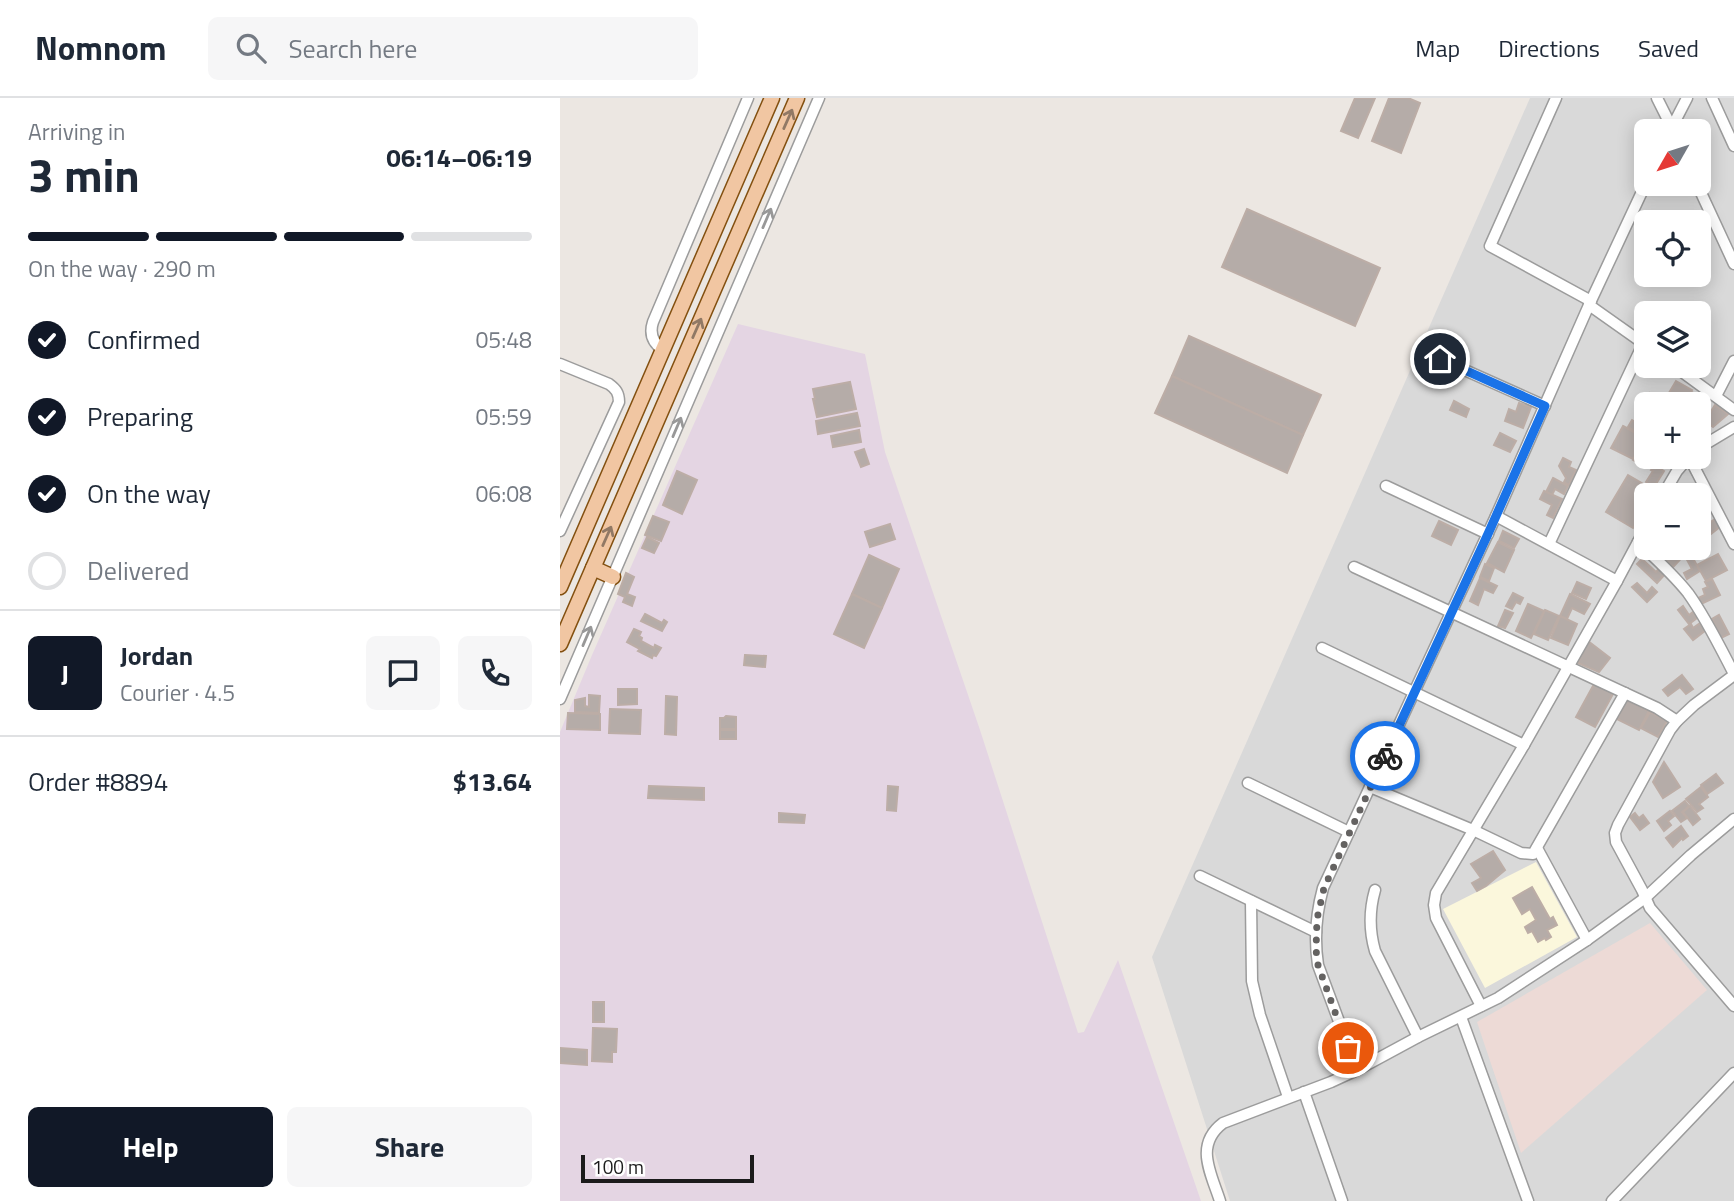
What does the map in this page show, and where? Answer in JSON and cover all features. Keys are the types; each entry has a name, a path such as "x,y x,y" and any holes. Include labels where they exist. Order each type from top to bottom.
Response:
{"main road":[{"path":"560,587 772,98"},
{"path":"560,644 797,98"},
{"path":"593,568 613,577"}],"street":[{"path":"663,350 652,338 651,327 748,98"},
{"path":"560,699 819,98"},
{"path":"1556,98 1490,246 1590,303 1634,337"},
{"path":"1657,98 1666,119"},
{"path":"1676,119 1687,98"},
{"path":"1712,98 1734,146"},
{"path":"1357,1070 1320,973 1316,932 1324,888 1488,534 1640,196"},
{"path":"1703,196 1734,264"},
{"path":"1440,359 1545,406"},
{"path":"1716,396 1734,361"},
{"path":"560,364 609,384 614,387 619,397 560,531"},
{"path":"1549,544 1634,368"},
{"path":"1691,378 1734,410"},
{"path":"1711,441 1734,427"},
{"path":"1670,483 1689,457 1704,483"},
{"path":"1386,486 1488,534"},
{"path":"1711,494 1731,528 1734,544"},
{"path":"1496,516 1617,581"},
{"path":"1481,1006 1439,924 1434,905 1436,893 1634,549"},
{"path":"1657,560 1689,595 1734,675 1677,721 1615,833 1616,842 1650,908 1734,1006"},
{"path":"1354,567 1569,666 1657,708 1677,721"},
{"path":"1322,648 1524,744"},
{"path":"1370,787 1521,853 1532,853 1625,693"},
{"path":"1248,783 1349,832"},
{"path":"1220,1201 1207,1160 1206,1146 1211,1135 1223,1123 1357,1070 1514,988 1646,898 1734,819"},
{"path":"1537,848 1587,940"},
{"path":"1200,876 1316,932"},
{"path":"1375,890 1370,915 1375,951 1418,1037"},
{"path":"1251,901 1254,989 1288,1097"},
{"path":"1461,1017 1528,1201"},
{"path":"1612,1201 1734,1073"},
{"path":"1304,1092 1342,1201"}],"shaded area":[{"path":"1530,98 1734,98 1734,1201 1230,1201 1152,957"},
{"path":"738,324 865,354 885,452 980,730 1078,1033 1084,1032 1118,960 1201,1201 560,1201 560,732"},
{"path":"1536,862 1577,937 1485,988 1443,909"},
{"path":"1650,923 1707,990 1521,1153 1477,1022"}],"building":[{"path":"1355,98 1375,98 1358,138 1341,131"},
{"path":"1389,98 1408,98 1420,103 1401,153 1372,141"},
{"path":"1247,209 1380,268 1355,326 1222,267"},
{"path":"1189,336 1321,395 1303,435 1172,376"},
{"path":"1172,376 1303,435 1287,473 1155,413"},
{"path":"1676,381 1692,390 1691,392 1670,392"},
{"path":"850,382 856,409 817,417 813,389"},
{"path":"1454,401 1469,409 1466,417 1450,410"},
{"path":"1519,403 1531,407 1523,428 1505,421 1509,409 1516,412"},
{"path":"1715,405 1728,414 1713,427 1711,411"},
{"path":"857,413 860,426 818,434 816,421"},
{"path":"1632,420 1634,421 1634,431 1628,427"},
{"path":"1623,426 1634,432 1633,459 1611,448"},
{"path":"859,430 861,442 833,447 831,436"},
{"path":"1500,433 1516,441 1510,452 1494,445"},
{"path":"864,449 869,464 861,467 855,452"},
{"path":"1563,458 1571,462 1569,467 1576,470 1569,485 1564,482 1566,478 1559,466"},
{"path":"1651,470 1664,471 1656,483 1646,482 1653,471"},
{"path":"677,471 697,480 682,514 663,505"},
{"path":"1628,475 1642,483 1634,483 1633,528 1606,512"},
{"path":"1553,478 1568,486 1564,494 1555,489 1552,495 1546,492"},
{"path":"1544,491 1562,499 1553,518 1547,515 1552,505 1540,499"},
{"path":"653,516 669,522 661,541 645,535"},
{"path":"1715,519 1721,526 1711,534 1711,522"},
{"path":"1439,521 1458,530 1451,545 1432,536"},
{"path":"890,524 895,539 870,547 865,532"},
{"path":"1503,531 1519,539 1514,548 1499,541"},
{"path":"647,537 659,543 654,553 642,548"},
{"path":"1498,542 1514,550 1504,572 1487,563"},
{"path":"1718,554 1727,570 1706,581 1697,565"},
{"path":"869,555 899,569 882,608 852,594"},
{"path":"1643,560 1656,572 1660,567 1666,573 1657,583 1637,564"},
{"path":"1665,560 1680,560 1673,567"},
{"path":"1687,560 1694,560 1700,571 1687,579 1684,573 1692,569"},
{"path":"1485,564 1494,568 1489,581 1480,577"},
{"path":"626,573 634,577 627,594 635,597 632,606 623,602 625,597 618,594"},
{"path":"1480,578 1497,586 1493,593 1484,589 1478,605 1470,601"},
{"path":"1712,579 1720,595 1699,605 1696,599 1705,595 1703,589 1708,587 1705,582"},
{"path":"1577,582 1591,588 1586,599 1572,593"},
{"path":"1637,583 1647,593 1652,587 1657,592 1647,602 1632,587"},
{"path":"1513,593 1523,598 1520,604 1516,602 1512,609 1506,606"},
{"path":"852,594 882,608 864,648 834,634"},
{"path":"1570,594 1590,604 1584,614 1572,608 1567,619 1560,616"},
{"path":"1528,604 1544,611 1531,638 1516,631"},
{"path":"1683,606 1689,615 1693,612 1697,618 1689,624 1678,610"},
{"path":"1505,610 1513,613 1505,628 1498,626"},
{"path":"1545,610 1559,616 1548,640 1534,634"},
{"path":"645,614 662,623 664,620 667,622 662,631 641,621"},
{"path":"1719,615 1729,634 1721,638 1712,619"},
{"path":"1560,616 1577,624 1568,645 1551,638"},
{"path":"1700,623 1706,630 1693,640 1684,629 1691,624 1693,628"},
{"path":"634,629 641,632 641,641 654,648 655,645 661,648 656,656 653,655 652,658 627,642"},
{"path":"1588,641 1610,658 1599,672 1578,663"},
{"path":"745,655 766,656 765,667 744,665"},
{"path":"1682,675 1693,689 1686,694 1680,687 1668,696 1663,690"},
{"path":"1594,684 1613,694 1595,727 1576,717"},
{"path":"618,689 637,689 637,704 618,705"},
{"path":"589,695 600,696 599,713 575,712 575,700 585,698 585,706 589,707"},
{"path":"666,696 677,697 676,735 665,734"},
{"path":"1627,700 1649,711 1639,730 1617,719"},
{"path":"610,709 641,710 640,734 609,733"},
{"path":"1650,712 1667,721 1658,737 1641,728"},
{"path":"568,713 600,714 600,730 567,729"},
{"path":"736,717 736,729 720,729 720,718"},
{"path":"720,730 736,730 736,739 720,739"},
{"path":"1664,762 1680,787 1663,798 1653,782"},
{"path":"1716,774 1723,783 1707,794 1701,785"},
{"path":"649,786 704,788 704,800 648,798"},
{"path":"888,786 898,787 896,811 887,810"},
{"path":"1701,787 1708,797 1699,804 1703,808 1697,812 1686,799"},
{"path":"1685,801 1689,806 1682,812 1687,818 1681,822 1672,811"},
{"path":"1690,806 1700,819 1693,825 1683,812"},
{"path":"1670,811 1674,816 1668,821 1671,825 1664,831 1657,821"},
{"path":"779,813 805,815 804,823 779,822"},
{"path":"1635,813 1639,818 1643,815 1649,823 1640,830 1630,817"},
{"path":"1681,826 1688,836 1673,847 1666,838"},
{"path":"1493,851 1505,870 1477,891 1472,883 1481,878 1471,864"},
{"path":"1532,887 1550,919 1553,917 1557,925 1547,930 1551,937 1538,942 1532,931 1528,933 1525,927 1536,920 1530,909 1522,914 1513,898"},
{"path":"593,1002 604,1002 604,1022 593,1022"},
{"path":"593,1028 617,1029 616,1052 612,1052 612,1062 592,1061"},
{"path":"560,1048 587,1050 587,1065 560,1063"}],"way so far":[{"path":"1348,1048 1318,965 1317,919 1324,888 1385,756"}],"route":[{"path":"1385,756 1545,406 1440,359"}]}
